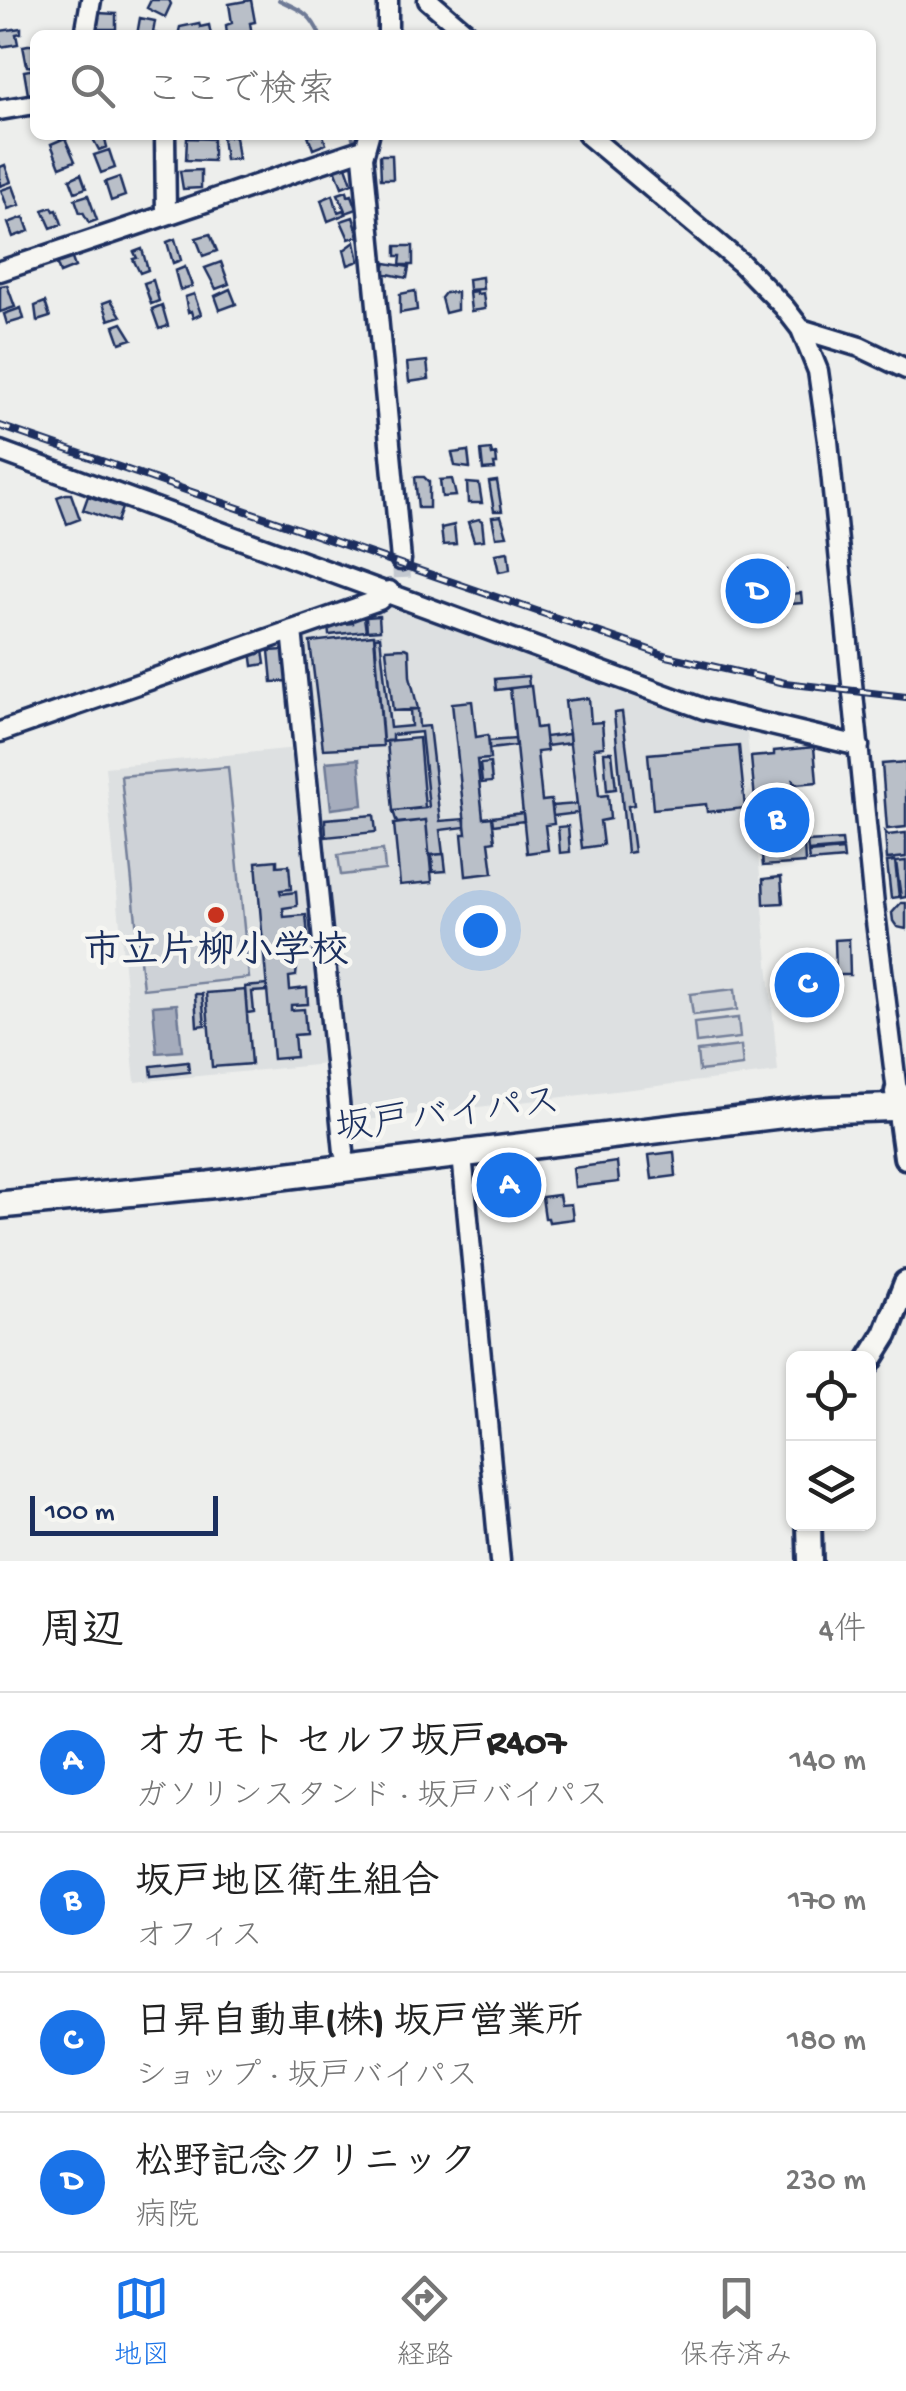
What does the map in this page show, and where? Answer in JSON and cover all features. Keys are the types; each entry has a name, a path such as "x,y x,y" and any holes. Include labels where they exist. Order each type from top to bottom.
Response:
{"highway":[{"name":"坂戸バイパス","path":"0,1188 344,1152 790,1098 902,1100"},
{"name":"坂戸バイパス","path":"0,1205 209,1185 902,1100"}],"main road":[{"path":"902,1100 906,1157"},
{"path":"875,1351 892,1322 906,1283"},
{"path":"808,1531 810,1561"}],"street":[{"path":"87,30 91,0"},
{"path":"388,0 388,30"},
{"path":"428,0 464,30"},
{"path":"0,110 30,105"},
{"path":"164,140 166,214"},
{"path":"594,140 769,290 800,329 818,371 892,1061 902,1100"},
{"path":"0,271 366,142 401,560"},
{"path":"800,329 860,348 906,369"},
{"path":"0,450 398,589 704,709 859,746"},
{"path":"0,732 379,600 398,589"},
{"path":"292,630 344,1152"},
{"path":"462,1154 500,1561"}],"shaded area":[{"path":"388,604 747,733 778,1072 341,1123 298,635"},
{"name":"市立片柳小学校","path":"297,748 326,1064 135,1082 105,767"},
{"path":"228,767 249,978 143,989 121,776"},
{"path":"383,850 385,870 341,875 338,855"},
{"path":"735,989 737,1010 693,1015 690,994"},
{"path":"738,1018 740,1038 696,1043 694,1023"},
{"path":"741,1046 743,1066 699,1071 697,1051"}],"water":[{"path":"359,759 363,805 331,809 326,762"},
{"path":"177,1004 182,1051 157,1053 153,1006"}],"building":[{"path":"151,0 169,0 165,17 147,8"},
{"path":"251,0 255,22 250,23 251,30 226,30 226,25 232,23 229,4"},
{"path":"98,13 116,14 116,29 97,29"},
{"path":"140,18 155,21 154,30 138,30"},
{"path":"199,23 200,27 209,25 210,30 179,30"},
{"path":"21,28 21,33 16,34 18,44 0,47 0,31"},
{"path":"30,45 30,66 27,66 23,46"},
{"path":"30,70 30,100 29,100 24,71"},
{"path":"66,140 75,161 60,167 51,144"},
{"path":"94,140 105,140 107,147 99,150"},
{"path":"187,140 213,140 213,161 186,160"},
{"path":"222,140 236,140 238,159 225,160"},
{"path":"310,140 325,140 326,144 313,149"},
{"path":"109,150 115,168 101,173 94,155"},
{"path":"380,155 392,155 393,179 381,179"},
{"path":"342,163 352,183 342,187 334,166"},
{"path":"5,165 11,182 0,186 0,167"},
{"path":"201,170 201,188 183,189 180,171"},
{"path":"81,174 86,188 75,192 70,179"},
{"path":"119,177 125,196 111,201 105,182"},
{"path":"13,186 20,205 8,209 1,190"},
{"path":"347,191 357,209 346,213 338,194"},
{"path":"88,195 97,220 89,223 75,199"},
{"path":"333,195 338,212 343,210 346,214 328,221 321,200"},
{"path":"52,207 62,224 51,228 43,210"},
{"path":"24,217 29,231 13,237 8,223"},
{"path":"353,217 359,236 349,239 341,221"},
{"path":"210,234 217,251 203,256 196,238"},
{"path":"175,239 181,260 173,263 167,242"},
{"path":"355,242 359,261 348,265 344,250"},
{"path":"396,246 413,246 413,265 400,265"},
{"path":"142,249 148,270 140,273 133,259 137,258 134,252"},
{"path":"71,256 75,267 60,273 56,262"},
{"path":"221,262 229,284 216,289 205,268"},
{"path":"386,263 409,267 407,278 383,273"},
{"path":"185,267 192,286 180,290 175,271"},
{"path":"482,277 483,289 469,290 468,279"},
{"path":"153,280 159,301 151,304 144,283"},
{"path":"7,285 15,307 0,312 0,286"},
{"path":"230,289 236,304 220,310 215,296"},
{"path":"415,291 417,310 400,313 400,294"},
{"path":"457,292 457,310 445,313 441,298 445,293"},
{"path":"469,292 483,293 485,309 471,311"},
{"path":"194,294 201,314 193,318 185,297"},
{"path":"111,300 121,316 109,320 103,303"},
{"path":"45,302 50,317 37,321 35,306"},
{"path":"162,305 168,326 159,329 152,309"},
{"path":"21,308 24,319 7,324 4,314"},
{"path":"122,323 132,339 120,343 114,326"},
{"path":"427,361 429,379 409,382 407,363"},
{"path":"491,450 492,455 496,454 495,469 483,470 481,451"},
{"path":"468,451 470,468 455,466 452,453"},
{"path":"415,477 424,477 429,482 429,508 418,508"},
{"path":"452,479 456,496 442,497 440,480"},
{"path":"497,481 502,511 494,511 489,482"},
{"path":"467,483 479,484 482,503 468,503"},
{"path":"71,494 80,519 67,524 57,497"},
{"path":"88,496 122,508 117,522 83,510"},
{"path":"501,516 507,536 496,537 492,517"},
{"path":"479,519 484,540 474,541 468,522"},
{"path":"454,525 456,544 443,545 441,528"},
{"path":"508,552 510,570 499,572 495,554"},
{"path":"786,570 787,584 775,585 777,608 737,609 734,575"},
{"path":"801,593 802,603 778,605 777,595"},
{"path":"379,616 380,630 367,631 366,617"},
{"path":"364,617 366,631 329,635 328,625 353,623 353,618"},
{"path":"374,635 383,746 323,749 310,642"},
{"path":"380,636 390,728 411,726 410,709 418,709 419,727 429,726 440,821 465,819 465,827 440,830 443,854 429,855 426,820 397,823 393,811 429,807 421,732 392,735 392,741 383,742 375,637"},
{"path":"386,649 409,650 418,709 393,711"},
{"path":"263,650 265,664 253,666 251,651"},
{"path":"284,650 288,681 272,682 269,651"},
{"path":"528,676 529,686 496,690 495,679"},
{"path":"531,686 536,728 544,727 547,751 537,752 542,801 551,800 554,824 545,825 548,850 527,853 510,688"},
{"path":"589,698 591,723 602,722 604,747 594,748 599,796 608,795 610,819 600,821 603,845 582,848 565,701"},
{"path":"472,701 476,737 488,735 490,759 477,760 483,818 492,817 495,841 489,842 493,873 466,876 462,834 466,834 452,703"},
{"path":"622,712 634,805 628,806 634,852 627,853 614,713"},
{"path":"569,734 570,743 546,746 545,737"},
{"path":"419,738 425,808 393,811 387,741"},
{"path":"515,739 516,746 489,749 489,741"},
{"path":"739,746 745,808 707,812 706,804 653,809 648,754"},
{"path":"814,747 817,782 793,781 797,830 758,833 751,757"},
{"path":"604,752 612,752 616,789 607,790"},
{"path":"906,762 906,827 887,829 882,764"},
{"path":"490,763 492,782 482,783 480,764"},
{"path":"577,804 578,813 553,816 552,806"},
{"path":"523,813 524,821 493,825 492,817"},
{"path":"374,815 376,832 326,837 325,819"},
{"path":"426,820 432,882 400,885 394,824"},
{"path":"568,826 570,852 560,853 558,827"},
{"path":"885,832 906,833 906,857 887,859"},
{"path":"842,840 843,848 808,851 807,842"},
{"path":"804,842 805,863 763,866 761,846"},
{"path":"843,850 844,859 809,862 808,853"},
{"path":"444,854 446,871 433,872 432,855"},
{"path":"277,860 277,866 289,865 291,889 280,890 281,894 296,892 297,906 283,908 284,917 306,915 309,947 285,949 286,956 298,955 296,976 289,977 290,990 307,988 308,1004 291,1005 291,1010 304,1009 306,1034 294,1035 296,1057 273,1059 256,862"},
{"path":"895,861 899,897 891,898 887,862"},
{"path":"906,861 906,897 901,898 896,862"},
{"path":"781,877 783,903 764,904 763,879"},
{"path":"906,903 906,929 897,927 893,921 892,913"},
{"path":"849,939 850,975 836,975 835,940"},
{"path":"267,985 267,991 252,992 254,1012 247,1013 245,987"},
{"path":"245,990 251,1064 212,1067 206,993"},
{"path":"195,994 202,994 205,1025 197,1026"},
{"path":"188,1062 189,1072 152,1076 151,1066"},
{"path":"674,1152 676,1176 652,1179 649,1155"},
{"path":"617,1162 619,1182 575,1187 573,1168"},
{"path":"528,1173 531,1201 485,1207 483,1190 493,1189 492,1178"},
{"path":"559,1195 561,1205 571,1204 573,1219 549,1222 542,1197"}],"waterway":[{"path":"279,0 308,16 318,30"},
{"path":"354,140 355,145"}],"tunnel":[{"path":"401,560 402,580"}],"railway":[{"path":"0,426 667,656 785,683 906,697"}],"place":[{"name":"松野記念クリニック","path":"758,591"},
{"name":"坂戸地区衛生組合","path":"777,820"},
{"name":"市立片柳小学校","path":"216,915"},
{"name":"日昇自動車(株) 坂戸営業所","path":"807,985"},
{"name":"オカモト セルフ坂戸R407","path":"509,1185"}]}
